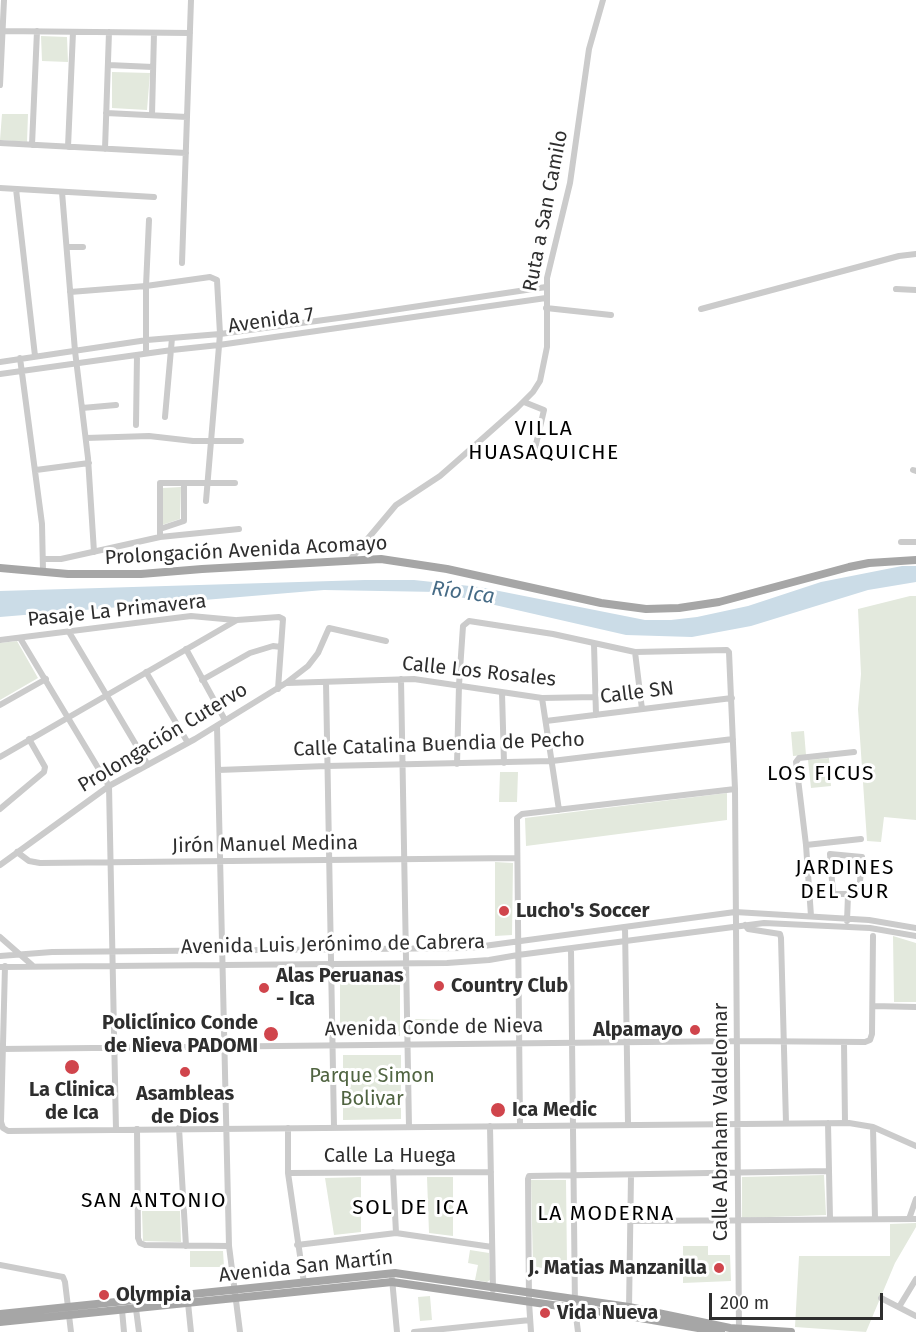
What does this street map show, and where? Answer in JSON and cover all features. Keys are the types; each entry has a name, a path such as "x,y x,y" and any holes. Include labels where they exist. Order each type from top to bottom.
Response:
{"main road":[{"name":"Prolongación Avenida Acomayo","path":"0,568 68,574 141,574 202,568 381,560 418,564 610,605 646,609 679,608 718,602 849,567 868,563 916,560"},
{"name":"Avenida San Martín","path":"0,1322 68,1311 391,1277 529,1302 575,1308 629,1311"},
{"name":"Avenida San Martín","path":"0,1314 136,1309 188,1303 304,1283 391,1277 529,1291 575,1299 720,1332"},
{"name":"Avenida San Martín","path":"687,1325 791,1332"}],"street":[{"path":"0,84 4,0"},
{"path":"182,263 191,0"},
{"name":"Ruta a San Camilo","path":"349,561 396,505 440,476 524,402 533,392 542,373 547,338 546,287 570,183 589,49 603,0"},
{"path":"1,31 190,33"},
{"path":"32,145 37,31"},
{"path":"68,147 73,32"},
{"path":"105,149 109,32"},
{"path":"152,115 154,33"},
{"path":"108,65 153,67"},
{"path":"106,113 187,117"},
{"path":"0,143 186,153"},
{"path":"0,188 154,197"},
{"path":"16,189 35,356"},
{"path":"62,192 75,351 86,438 94,552"},
{"path":"146,353 149,220"},
{"path":"67,248 83,247"},
{"path":"701,309 899,256 916,254"},
{"path":"70,292 214,278 217,280 220,334 206,501"},
{"name":"Avenida 7","path":"0,362 147,340 220,334 546,287"},
{"path":"896,289 916,290"},
{"name":"Avenida 7","path":"0,374 546,298"},
{"path":"546,308 610,315"},
{"path":"165,417 172,338"},
{"path":"136,425 137,355"},
{"path":"20,358 36,470 44,559 43,571"},
{"path":"524,402 544,410 533,457"},
{"path":"82,408 116,405"},
{"path":"86,438 149,436 241,441"},
{"path":"36,470 88,463"},
{"path":"160,537 160,483 235,483"},
{"path":"160,529 183,521 184,483"},
{"path":"44,559 62,559 160,537 239,529"},
{"path":"901,542 916,542"},
{"name":"Pasaje La Primavera","path":"0,640 191,616 237,620 282,618 281,647"},
{"path":"0,757 237,620"},
{"path":"457,764 463,626 471,620 553,634 635,652 642,709"},
{"name":"Prolongación Cutervo","path":"0,865 109,786 188,743 278,689 308,666 318,653 328,629 336,628 386,642"},
{"path":"69,632 148,765"},
{"path":"21,638 109,786 116,1130"},
{"path":"594,644 596,715"},
{"path":"202,680 250,653 273,646 281,647 278,689"},
{"path":"186,649 225,720"},
{"name":"Calle Abraham Valdelomar","path":"635,652 727,650 729,654 735,789 739,1330"},
{"path":"146,672 188,743"},
{"path":"0,705 46,679"},
{"path":"401,679 409,1127"},
{"name":"Calle Los Rosales","path":"286,683 414,679 542,698 596,697"},
{"path":"326,682 334,1127"},
{"path":"502,693 504,763"},
{"path":"542,698 559,810"},
{"name":"Calle SN","path":"546,721 732,698"},
{"path":"217,726 230,1246 240,1332"},
{"path":"0,809 44,772 45,766 29,739"},
{"name":"Calle Catalina Buendia de Pecho","path":"218,770 552,761 733,739"},
{"path":"812,916 796,762 799,758 854,752"},
{"path":"520,1125 516,821 522,814 735,789"},
{"path":"806,845 861,839"},
{"name":"Jirón Manuel Medina","path":"17,852 34,863 220,863 516,858"},
{"path":"830,854 862,857 859,894 848,895 833,894 830,854"},
{"path":"847,927 848,895"},
{"name":"Avenida Luis Jerónimo de Cabrera","path":"0,956 222,950 469,948 735,912 847,918 916,928"},
{"path":"745,925 764,923 870,928 916,936"},
{"path":"745,925 748,929 780,934 781,938 786,1123"},
{"name":"Avenida Luis Jerónimo de Cabrera","path":"2,967 222,963 406,963 489,960 745,925"},
{"path":"625,927 628,1124"},
{"path":"873,936 873,1006 916,1007"},
{"path":"0,937 33,966"},
{"path":"571,949 575,1308 578,1332"},
{"path":"2,967 1,1122 3,1128 10,1131 845,1123 873,1127 916,1146"},
{"name":"Avenida Conde de Nieva","path":"2,1049 867,1041 872,1034 873,1006"},
{"path":"844,1042 845,1123"},
{"path":"828,1123 830,1219"},
{"path":"490,1126 493,1296"},
{"path":"873,1127 875,1219"},
{"path":"179,1128 186,1246"},
{"path":"288,1128 288,1173 304,1283"},
{"path":"137,1130 139,1241 145,1245 230,1246"},
{"path":"531,1332 529,1176 829,1171"},
{"path":"393,1172 396,1233"},
{"name":"Calle La Huega","path":"288,1173 491,1172"},
{"path":"629,1311 630,1175"},
{"path":"630,1221 913,1219 916,1199"},
{"path":"297,1245 396,1233 492,1247"},
{"path":"0,1265 60,1275 64,1280 71,1332"},
{"path":"391,1277 397,1332"},
{"path":"898,1307 916,1279"},
{"path":"881,1298 916,1316"},
{"path":"188,1303 191,1332"},
{"path":"136,1309 139,1332"},
{"path":"122,1310 124,1332"},
{"path":"414,1332 530,1320"}],"green space":[{"path":"41,36 67,37 68,62 42,61"},
{"path":"112,72 150,73 147,110 112,108"},
{"path":"2,114 28,114 27,142 0,140"},
{"path":"181,487 180,519 162,525 163,488"},
{"path":"916,596 916,820 884,817 881,842 867,841 858,709 861,674 858,609"},
{"path":"17,641 38,678 0,700 0,643"},
{"path":"804,731 806,755 793,756 791,732"},
{"path":"829,758 831,786 811,788 808,760"},
{"path":"500,772 518,772 517,802 499,802"},
{"path":"727,793 727,820 526,846 525,818"},
{"name":"Lucho's Soccer","path":"495,862 513,863 512,935 495,936"},
{"path":"893,936 916,943 916,1002 894,1002"},
{"path":"340,971 400,971 400,1036 340,1036"},
{"path":"415,1019 450,1020 450,1035 417,1036"},
{"name":"Parque Simon Bolivar","path":"343,1055 401,1055 401,1119 343,1120"},
{"path":"824,1175 826,1215 742,1218 742,1177"},
{"path":"361,1177 361,1232 334,1235 325,1178"},
{"path":"427,1177 453,1177 453,1236 429,1233"},
{"path":"531,1180 566,1180 567,1265 551,1270 533,1266"},
{"path":"142,1211 180,1211 181,1242 143,1241"},
{"path":"916,1223 916,1227 895,1263 866,1332 795,1327 799,1256 890,1256 890,1224"},
{"name":"J. Matias Manzanilla","path":"683,1246 708,1246 708,1255 730,1255 731,1281 683,1283"},
{"path":"470,1250 489,1253 490,1280 487,1282 475,1280 478,1265 468,1263"},
{"path":"190,1251 223,1251 224,1267 190,1267"},
{"path":"430,1296 432,1320 420,1321 418,1297"}],"water":[{"name":"Río Ica","path":"902,566 916,566 916,582 868,590 751,626 692,637 626,635 438,592 324,590 0,617 0,591 414,580 479,587 645,620 671,620 748,606 821,582"}],"place":[{"name":"Lucho's Soccer","path":"504,911"},
{"name":"Country Club","path":"439,986"},
{"name":"Alas Peruanas - Ica","path":"264,988"},
{"name":"Alpamayo","path":"695,1030"},
{"name":"Policlínico Conde de Nieva PADOMI","path":"271,1034"},
{"name":"La Clinica de Ica","path":"72,1067"},
{"name":"Asambleas de Dios","path":"185,1072"},
{"name":"Ica Medic","path":"498,1110"},
{"name":"J. Matias Manzanilla","path":"719,1268"},
{"name":"Olympia","path":"104,1295"},
{"name":"Vida Nueva","path":"545,1313"}],"district":[{"name":"VILLA HUASAQUICHE","path":"544,441"},
{"name":"LOS FICUS","path":"821,774"},
{"name":"JARDINES DEL SUR","path":"845,880"},
{"name":"SAN ANTONIO","path":"154,1201"},
{"name":"SOL DE ICA","path":"411,1208"},
{"name":"LA MODERNA","path":"606,1214"}]}
